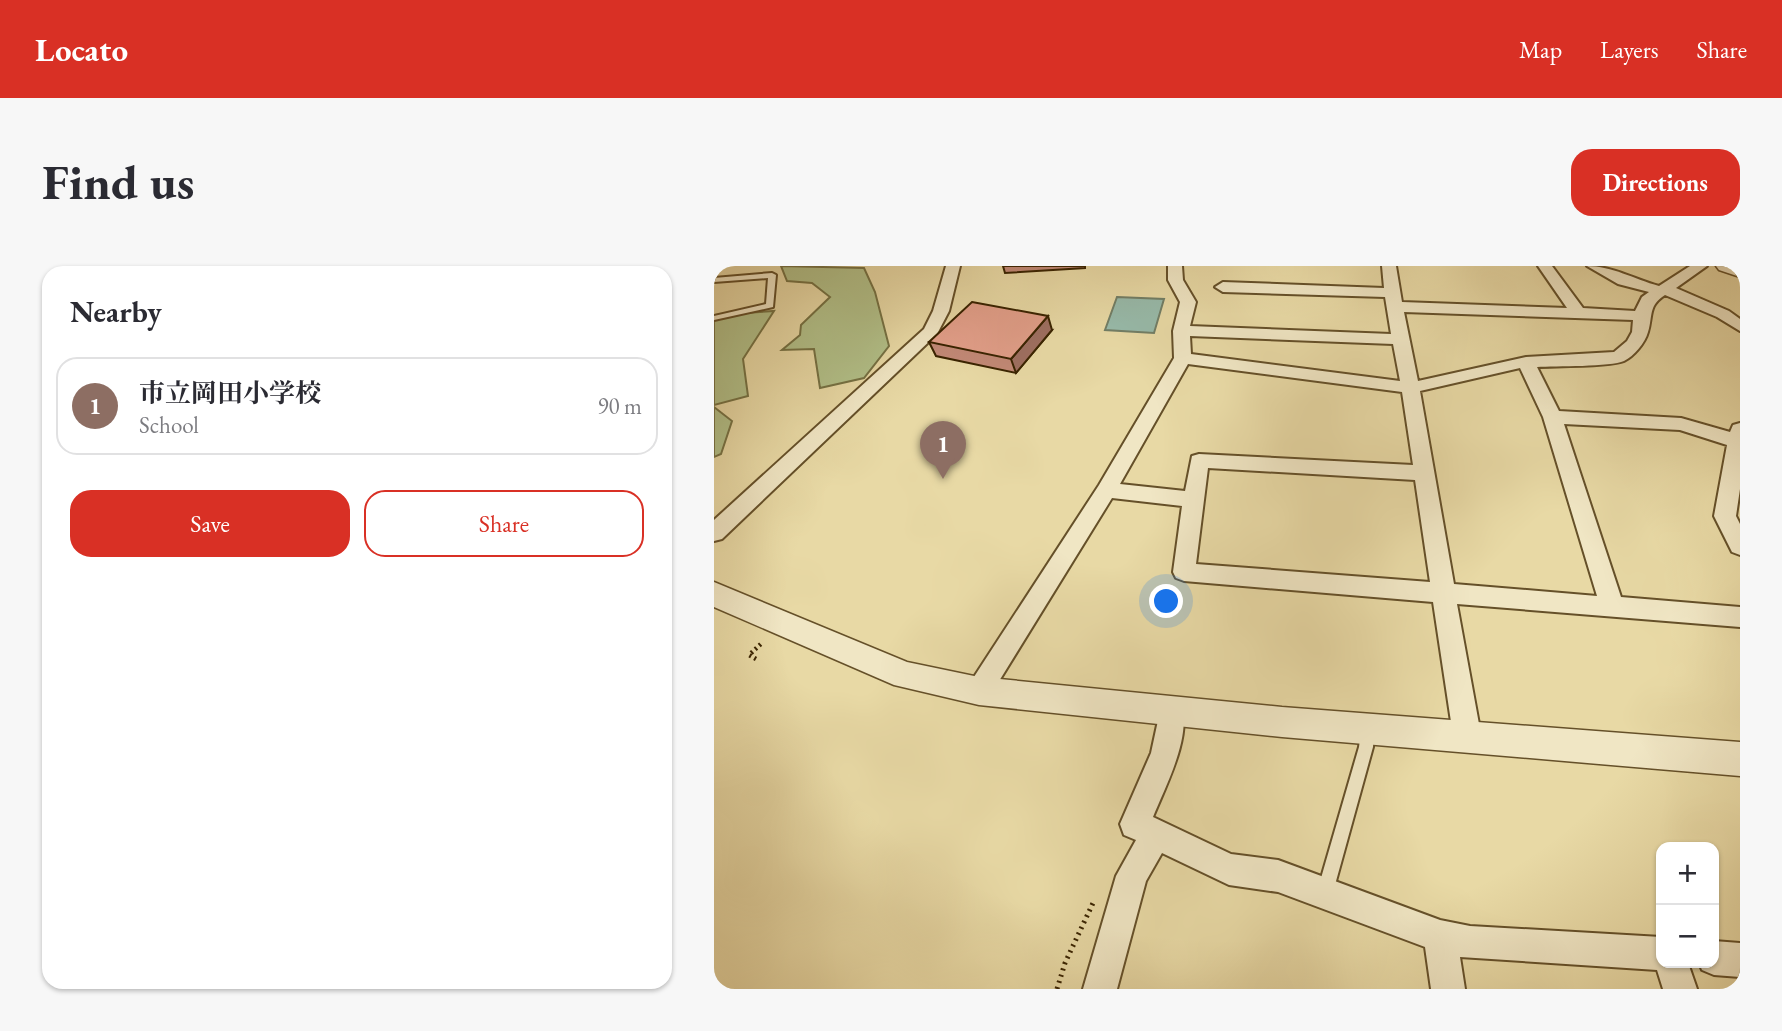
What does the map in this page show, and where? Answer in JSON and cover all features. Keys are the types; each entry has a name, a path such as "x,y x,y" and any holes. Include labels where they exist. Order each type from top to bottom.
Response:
{"street":[{"path":"714,533 931,331 941,311 953,266"},
{"path":"979,691 1106,490 1183,358 1181,331 1188,302 1178,285 1173,271 1175,266"},
{"path":"1390,266 1467,735"},
{"path":"1545,266 1578,313"},
{"path":"1594,266 1623,281 1663,290 1723,314 1740,326"},
{"path":"1183,358 1410,388 1526,362 1619,357 1634,344 1640,332 1641,316 1647,300 1700,266"},
{"path":"1725,266 1740,272"},
{"path":"1223,287 1641,316"},
{"path":"1181,331 1402,339"},
{"path":"1526,362 1552,417 1612,605"},
{"path":"1552,417 1681,424 1738,435 1725,516 1740,545"},
{"path":"1423,473 1199,461 1184,572 1740,617"},
{"path":"1106,490 1192,499"},
{"path":"714,594 905,675 979,691 1171,711 1740,759"},
{"path":"1171,711 1165,754 1135,824 1229,869 1278,876 1440,936 1470,943 1656,954"},
{"path":"1100,989 1132,876 1156,834"},
{"path":"1440,936 1448,989"},
{"path":"1719,958 1740,960"},
{"path":"1673,968 1680,989"}],"lane":[{"path":"714,280 772,275 774,281 771,305 714,318"},
{"path":"1325,892 1366,747 1367,728"}],"path":[{"path":"756,659 749,655 766,639"}],"green space":[{"path":"781,266 864,268 875,292 889,346 864,378 820,388 814,349 782,350 800,335 801,325 830,297 812,283 787,281"},
{"path":"774,311 743,359 748,396 714,405 714,315"},
{"path":"714,407 732,421 721,454 714,457"}],"shaded area":[{"path":"1117,297 1164,299 1154,333 1105,330"}],"building":[{"path":"972,302 1048,316 1011,359 929,342"}],"place":[{"name":"市立岡田小学校","path":"943,479"}]}
